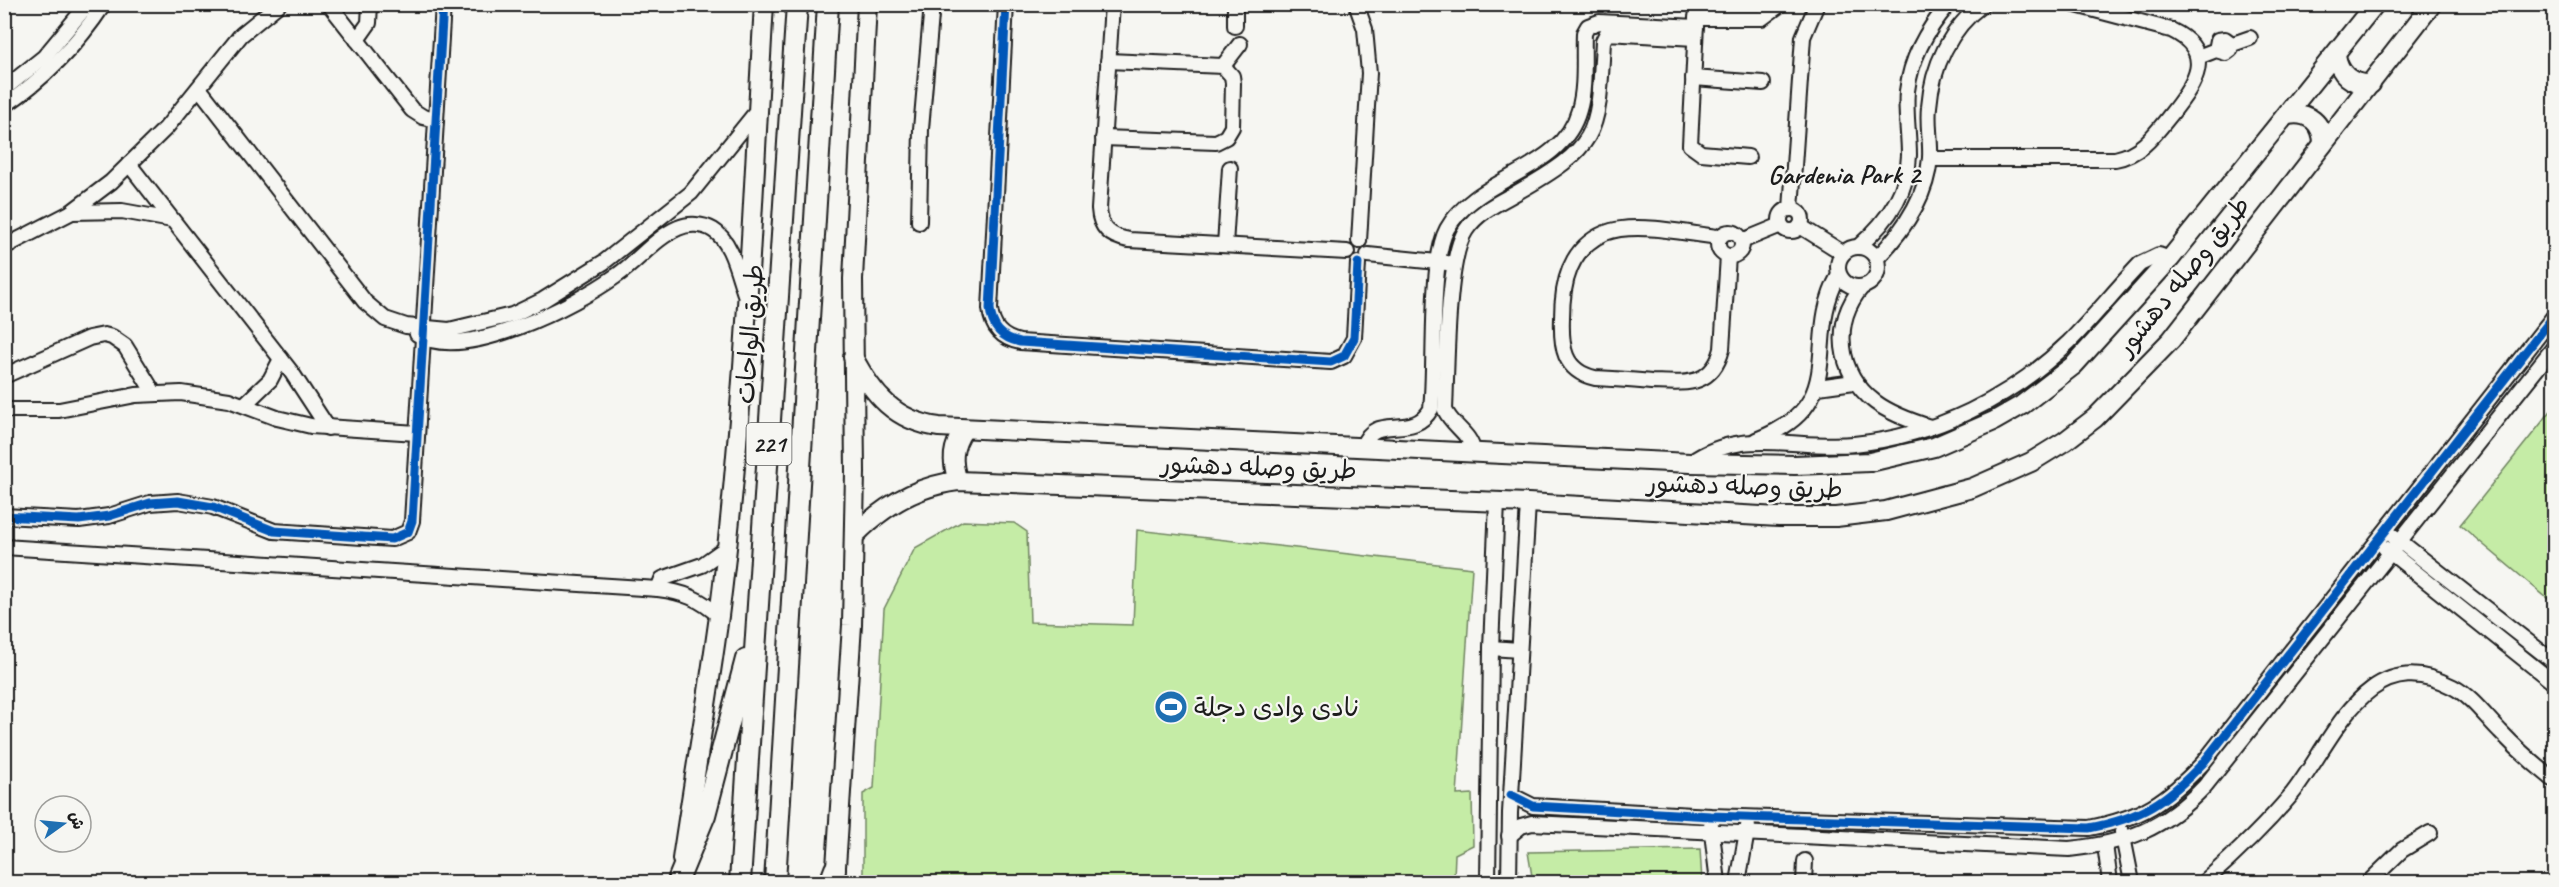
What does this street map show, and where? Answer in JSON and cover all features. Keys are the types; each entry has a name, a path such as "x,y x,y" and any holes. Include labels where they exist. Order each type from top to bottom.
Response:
{"highway":[{"name":"طريق الواحات","path":"740,882 797,4"},
{"name":"221","path":"775,882 828,4"},
{"path":"679,880 705,815 758,613"}],"main road":[{"path":"679,880 726,548 747,299 764,4"},
{"path":"833,878 848,707 854,536 854,227 867,4"},
{"name":"طريق وصله دهشور","path":"853,357 877,397 898,414 920,424 964,429 1473,451 1690,463 1848,464 1907,455 1964,435 2022,405 2074,364 2170,259 2375,4"},
{"name":"طريق وصله دهشور","path":"854,536 879,512 906,495 958,481 1528,503 1779,517 1836,517 1920,504 1972,488 2031,462 2073,435 2094,418 2171,340 2432,4"},
{"path":"2336,55 2339,68 2347,77 2358,83 2371,84"},
{"path":"2288,115 2301,114 2313,120 2321,131 2323,144"},
{"path":"958,481 953,456 954,446 964,429"}],"street":[{"path":"4,89 44,57 88,4"},
{"path":"4,106 52,68 73,46 104,4"},
{"path":"4,247 70,213 129,164 166,128 241,36 279,4"},
{"path":"329,4 412,110 423,117 436,120"},
{"path":"357,40 369,23 370,4"},
{"path":"4,516 79,520 109,516 150,503 178,501 213,507 274,531 398,539 408,532 412,521 443,4"},
{"path":"919,222 921,129 932,4"},
{"path":"1006,4 990,309 995,327 1002,335 1020,342 1331,362 1344,356 1354,338 1363,259 1367,246 1359,241"},
{"path":"1112,4 1099,209 1102,226 1108,233 1129,240 1347,252"},
{"path":"1234,26 1235,4"},
{"path":"1356,4 1365,29 1369,73 1359,241"},
{"path":"1473,451 1470,440 1452,423 1445,410 1454,263 1458,246 1476,218 1562,166 1588,139 1599,111 1605,35 1613,32 1655,30 1696,22 1762,18 1781,4"},
{"path":"1791,209 1803,37 1817,4"},
{"path":"1754,440 1786,424 1804,407 1818,387 1822,361 1823,318 1829,296 1839,275 1838,264 1843,253 1859,246 1889,216 1899,197 1909,156 1906,108 1911,69 1927,33 1949,4"},
{"path":"1877,258 1893,242 1912,213 1925,182 1930,159 1928,109 1937,66 1959,26 1983,4"},
{"path":"1930,159 2115,159 2133,154 2148,142 2195,82 2199,70 2198,57 2183,36 2171,30 2072,4"},
{"path":"1363,446 1370,433 1376,429 1416,424 1431,409 1438,262 1446,231 1454,217 1465,205 1559,146 1575,122 1582,94 1584,33 1588,26 1599,22 1655,30"},
{"path":"1696,22 1689,141 1693,149 1701,153 1748,157"},
{"path":"2198,57 2216,50 2226,53 2230,45 2250,38"},
{"path":"1223,66 1240,44"},
{"path":"1103,138 1221,140 1232,127 1232,76 1223,66 1108,61"},
{"path":"1693,78 1763,82"},
{"path":"199,88 365,302 385,319 450,343 585,296 617,275 672,231 688,225 711,229 725,240 747,299"},
{"path":"515,321 543,300 604,262 691,193 758,110"},
{"path":"129,164 281,360 328,428"},
{"path":"1225,245 1230,168"},
{"path":"1501,182 1511,196"},
{"path":"1781,225 1781,216 1791,209"},
{"path":"1742,240 1781,225 1792,231 1800,226 1802,220 1800,213 1791,209"},
{"path":"70,213 122,211 172,220"},
{"path":"1800,226 1843,253"},
{"path":"1728,256 1722,349 1719,360 1705,377 1683,383 1595,378 1585,376 1568,363 1561,343 1562,289 1572,263 1591,242 1604,234 1634,228 1720,237 1732,231 1742,240"},
{"path":"1720,237 1720,250 1728,256"},
{"path":"1728,256 1738,253 1742,240"},
{"path":"1359,241 1350,245 1347,252 1350,260 1454,263"},
{"path":"1859,246 1870,250 1877,258 1877,274 1872,282 1862,287 1846,311 1842,325 1844,355 1854,382 1887,410 1930,427"},
{"path":"1690,463 1720,445 1754,440 1805,446 1881,440 1930,427 1981,406 2028,376 2070,341 2140,264 2159,255 2170,259"},
{"path":"1839,275 1849,285 1862,287"},
{"path":"1511,795 1533,806 1711,816 1748,815 2089,828 2119,822 2160,803 2203,763 2554,316"},
{"path":"4,376 89,338 104,335 112,337 125,346 154,393"},
{"path":"1509,836 1521,826 1532,823 2069,849 2105,845 2124,840 2170,817 2205,786 2554,347"},
{"path":"245,404 270,380 281,360"},
{"path":"1818,387 1854,382"},
{"path":"4,410 59,411 154,393 197,395 245,404 294,423 328,428 417,433"},
{"path":"1431,409 1445,410"},
{"path":"1488,882 1491,648 1497,502"},
{"path":"1509,882 1511,795 1528,503"},
{"path":"2386,530 2554,662"},
{"path":"2377,541 2554,683"},
{"path":"4,547 658,589 692,597 718,616"},
{"path":"658,589 662,579 702,565 726,548"},
{"path":"1491,648 1519,650"},
{"path":"2207,882 2245,846 2292,793 2348,708 2373,687 2387,680 2418,676 2438,680 2456,688 2471,700 2519,750 2554,780"},
{"path":"1738,882 1747,834 1748,815"},
{"path":"1711,816 1718,882"},
{"path":"2119,822 2132,882"},
{"path":"2369,882 2402,850 2430,833"},
{"path":"2105,845 2110,882"},
{"path":"1804,882 1805,861"}],"green space":[{"path":"2554,407 2554,604 2460,525"},
{"name":"نادى وادى دجلة","path":"963,521 1014,523 1027,532 1030,622 1133,625 1137,530 1472,568 1457,795 1472,794 1473,845 1455,854 1454,878 1459,882 863,882 863,794 874,788 884,609 915,548"},
{"path":"1700,849 1702,882 1533,882 1528,852"}],"cycle path":[{"path":"4,516 79,520 109,516 150,503 178,501 213,507 274,531 392,539 408,532 412,521 443,4"},
{"path":"1006,4 990,309 995,326 1003,335 1020,342 1331,362 1344,356 1354,338 1358,263"},
{"path":"1511,795 1533,806 1711,816 2089,828 2139,813 2165,798 2203,763 2554,316"}],"place":[{"name":"نادى وادى دجلة","path":"1171,707"}],"district":[{"name":"Gardenia Park 2","path":"1844,174"}]}
